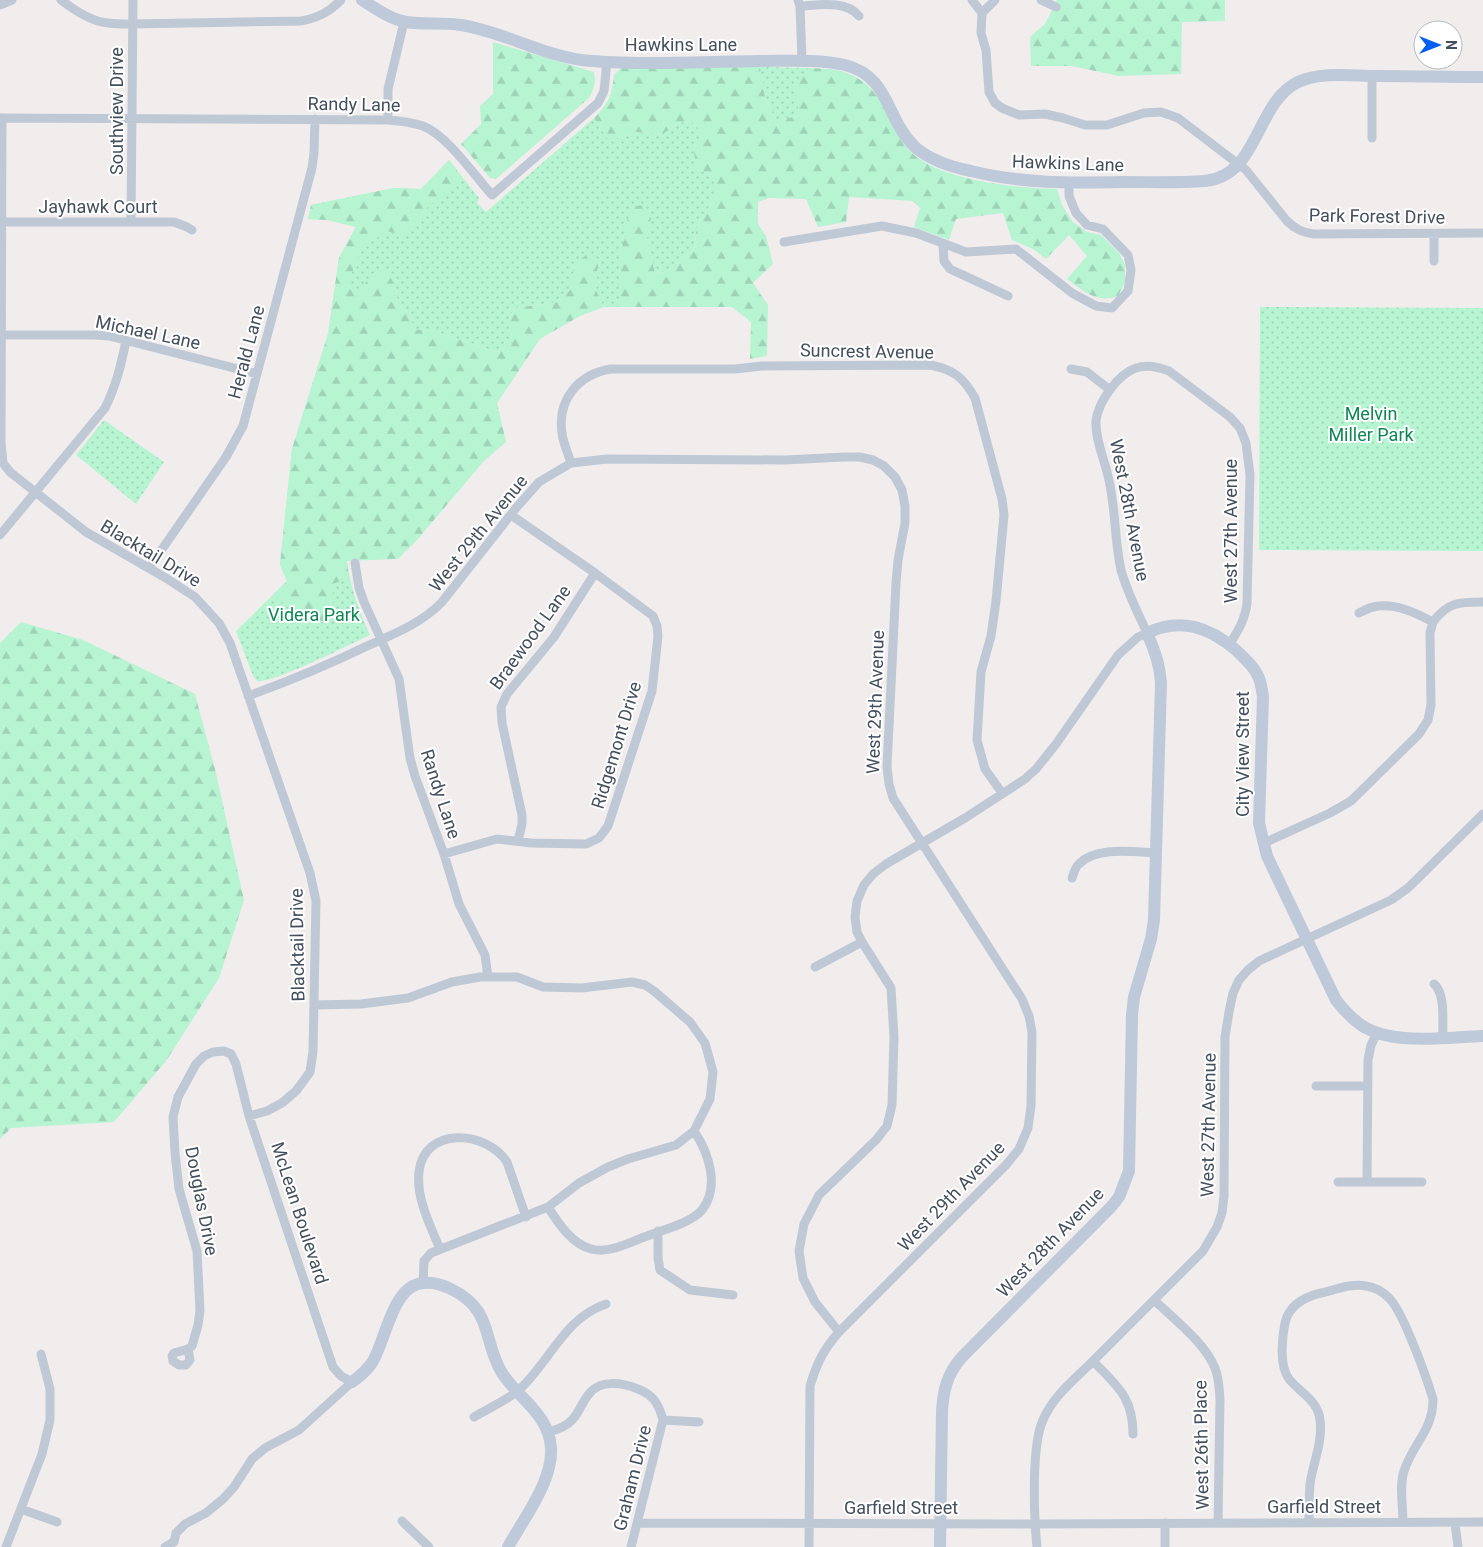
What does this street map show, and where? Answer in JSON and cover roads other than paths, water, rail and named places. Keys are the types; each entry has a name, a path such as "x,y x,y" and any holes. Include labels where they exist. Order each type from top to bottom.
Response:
{"street":[{"path":"0,5 12,0"},
{"path":"61,0 88,17 106,23 132,24 301,22 318,18 332,9 341,0"},
{"name":"Southview Drive","path":"131,222 133,118 132,0"},
{"name":"Hawkins Lane","path":"362,0 377,10 404,22 460,24 496,33 571,59 607,62 802,61 844,65 862,72 872,79 887,98 904,135 921,152 940,163 1005,179 1031,182 1204,181 1222,177 1238,165 1246,155 1269,110 1285,90 1308,78 1334,76 1483,77"},
{"path":"972,0 982,12 995,0"},
{"path":"1041,0 1056,7"},
{"path":"802,61 799,3 843,5 852,8 859,16"},
{"name":"Park Forest Drive","path":"982,12 981,33 986,50 989,92 995,102 1002,108 1019,115 1045,114 1085,125 1107,125 1144,113 1161,112 1178,118 1246,170 1287,221 1303,232 1314,234 1483,233"},
{"path":"388,120 388,90 404,22"},
{"name":"Randy Lane","path":"1,118 388,120 410,122 436,133 449,145 492,195 598,103 604,91 607,62"},
{"path":"1372,76 1372,138"},
{"name":"Blacktail Drive","path":"1,118 1,454 4,463 10,472 86,532 195,597 218,624 230,643 315,890 313,1051 310,1072 296,1091 282,1103 267,1111 249,1116"},
{"name":"Herald Lane","path":"149,568 238,437 243,426 312,168 315,120"},
{"path":"784,242 882,226 916,233 966,252 1016,249 1072,294 1096,306 1112,308 1128,291 1131,270 1128,255 1103,228 1087,225 1076,212 1069,196 1069,183"},
{"name":"Jayhawk Court","path":"2,222 174,222 192,230"},
{"path":"1434,234 1434,261"},
{"path":"943,244 944,261 950,269 1008,296"},
{"name":"Michael Lane","path":"1,335 95,335 126,340 257,374"},
{"path":"0,535 105,408 113,393 119,375 126,340"},
{"name":"Suncrest Avenue","path":"571,463 562,434 561,418 565,402 574,388 585,378 598,371 611,369 735,369 762,366 931,365 946,368 957,374 968,385 975,398 1002,499 1004,515 991,636 981,672 977,740 986,769 1002,793"},
{"name":"West 27th Avenue","path":"1099,407 1118,380 1136,368 1159,367 1169,371 1230,417 1240,428 1246,443 1250,475 1247,603 1246,615 1241,627 1229,645"},
{"path":"1072,369 1087,372 1110,390"},
{"name":"West 28th Avenue","path":"940,1547 942,1412 946,1383 950,1374 962,1357 1111,1208 1125,1185 1129,1170 1132,1016 1134,997 1151,939 1154,920 1160,669 1157,654 1126,587 1121,568 1109,478 1096,432 1099,407"},
{"name":"West 29th Avenue","path":"248,696 298,678 413,625 436,608 539,482 571,463 607,458 785,460 860,457 873,460 884,466 895,477 902,490 905,506 905,523 898,560 895,592 887,767 889,784 893,798 1022,999 1029,1016 1032,1032 1030,1106 1028,1128 1020,1148 1006,1165 840,1332 827,1346 817,1364 810,1386 809,1547"},
{"name":"Ridgemont Drive","path":"444,854 497,839 582,845 592,842 603,834 608,826 650,698 654,678 658,636 655,620 650,612 511,515"},
{"name":"Randy Lane","path":"355,563 362,596 399,679 412,767 444,854 463,913 485,955 488,977"},
{"name":"Braewood Lane","path":"518,841 522,819 501,716 501,707 507,694 554,637 595,573"},
{"path":"1264,843 1330,814 1351,801 1419,734 1428,720 1431,705 1430,633 1433,622 1440,612 1452,604 1483,602"},
{"path":"1359,614 1373,607 1387,606 1401,608 1433,622"},
{"name":"City View Street","path":"840,1332 815,1302 803,1278 799,1251 804,1224 819,1195 876,1140 887,1126 892,1105 894,1037 891,988 862,942 858,932 855,917 857,901 864,885 873,874 886,864 965,818 1025,779 1036,769 1056,744 1118,655 1138,637 1168,626 1191,626 1213,633 1252,666 1260,680 1262,696 1260,823 1267,856 1336,1000 1362,1026 1377,1033 1405,1038 1483,1036"},
{"name":"West 27th Avenue","path":"1037,1547 1035,1524 1036,1455 1042,1420 1060,1393 1203,1250 1213,1234 1222,1213 1224,1196 1225,1037 1233,993 1239,980 1259,961 1391,900 1408,888 1483,814"},
{"path":"1072,878 1078,864 1099,853 1156,853"},
{"path":"815,968 862,942"},
{"path":"314,1005 361,1004 408,998 452,982 488,977 517,977 543,987 582,988 632,982 645,985 654,991 690,1022 705,1043 713,1072 711,1093 703,1116 694,1131 676,1145 628,1159 579,1183 548,1208 432,1252 424,1261 423,1284"},
{"path":"1434,984 1438,987 1441,995 1442,1038"},
{"path":"1367,1182 1368,1060 1371,1045 1377,1033"},
{"name":"McLean Boulevard","path":"224,1051 231,1054 236,1064 249,1116 333,1367 341,1376 352,1382"},
{"name":"Douglas Drive","path":"188,1349 192,1346 195,1337 200,1311 197,1251 179,1189 173,1116 178,1097 196,1064 204,1056 224,1051"},
{"path":"1316,1086 1367,1086"},
{"path":"548,1208 576,1241 593,1250 615,1248 686,1221 701,1211 710,1194 712,1177 705,1154 694,1131"},
{"path":"440,1248 427,1218 418,1172 424,1154 438,1142 462,1138 486,1143 494,1147 507,1162 526,1217"},
{"path":"1338,1182 1422,1182"},
{"path":"658,1231 660,1270 690,1290 733,1295"},
{"path":"165,1547 176,1544 176,1533 185,1524 206,1514 224,1499 252,1459 265,1448 299,1430 368,1368 374,1360 394,1310 402,1296 414,1286 438,1284 464,1297 478,1310 486,1326 498,1365 506,1379 537,1412 548,1432 551,1447 549,1472 508,1547"},
{"path":"1309,1522 1310,1484 1321,1433 1320,1418 1316,1406 1288,1377 1283,1364 1285,1322 1291,1310 1298,1302 1309,1296 1353,1286 1366,1286 1379,1290 1390,1298 1399,1312 1433,1399 1433,1412 1428,1426 1402,1478 1402,1522"},
{"name":"West 26th Place","path":"1154,1300 1208,1354 1215,1368 1219,1383 1220,1399 1218,1523"},
{"path":"474,1417 518,1391 582,1316 594,1308 606,1304"},
{"path":"6,1547 42,1454 50,1420 50,1389 41,1354"},
{"path":"1093,1362 1123,1393 1132,1415 1133,1434"},
{"name":"Graham Drive","path":"548,1432 561,1428 571,1422 590,1392 598,1386 608,1384 632,1386 653,1397 659,1406 662,1420 631,1547"},
{"path":"662,1420 699,1422"},
{"path":"20,1509 57,1522"},
{"path":"402,1521 429,1547"},
{"name":"Garfield Street","path":"637,1523 1483,1522"},
{"path":"1165,1523 1165,1547"},
{"path":"1455,1523 1458,1547"}],"park label":[{"name":"Melvin Miller Park","path":"1371,423"},
{"name":"Videra Park","path":"314,614"}]}
